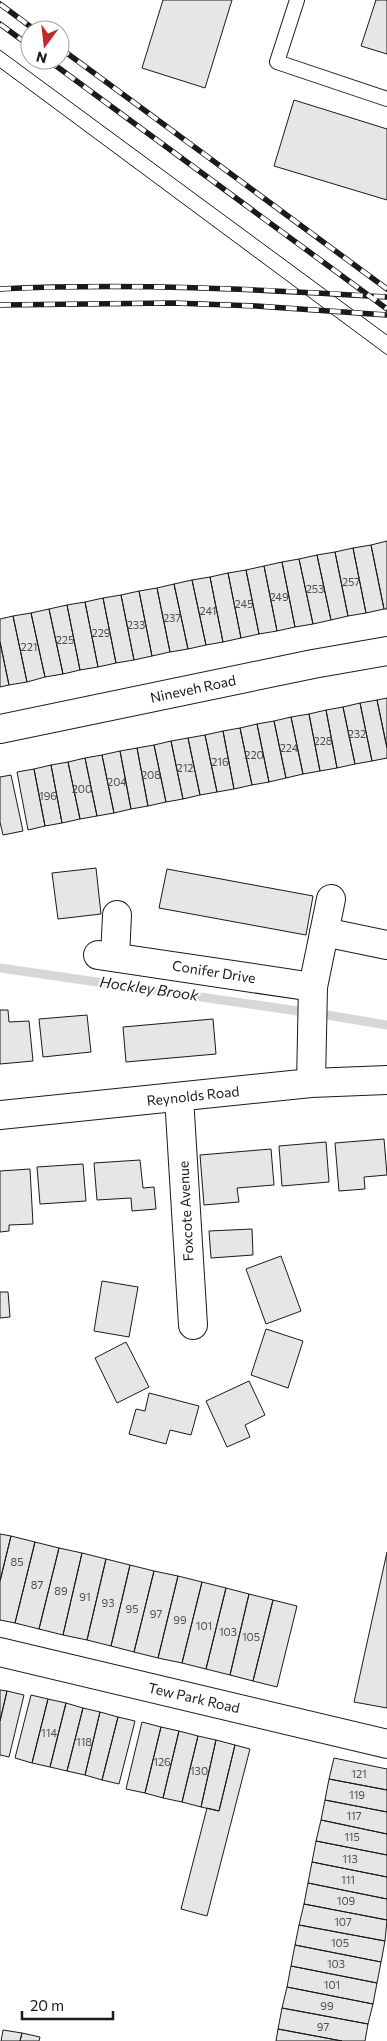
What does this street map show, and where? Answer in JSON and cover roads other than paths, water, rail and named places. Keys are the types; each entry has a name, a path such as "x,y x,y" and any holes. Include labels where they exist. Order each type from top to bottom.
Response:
{"street":[{"name":"Nineveh Road","path":"0,729 314,664 387,651"},
{"path":"311,1083 313,987 331,899"},
{"name":"Conifer Drive","path":"117,915 107,956 313,987"},
{"path":"324,932 387,944"},
{"name":"Reynolds Road","path":"0,1116 311,1083 387,1080"},
{"name":"Foxcote Avenue","path":"179,1097 192,1325"},
{"name":"Tew Park Road","path":"0,1652 387,1744"}],"lane":[{"path":"297,0 277,62 387,98"}],"waterway":[{"name":"Hockley Brook","path":"0,968 298,1011"},
{"name":"Hockley Brook","path":"327,1015 387,1025"}],"tram line":[{"path":"0,50 387,335"},
{"path":"0,68 387,355"}],"railway":[{"path":"0,4 22,20"},
{"path":"0,24 20,39"},
{"path":"70,55 387,289"},
{"path":"62,70 387,309"},
{"path":"0,289 48,287 194,288 387,297"},
{"path":"0,305 174,303 256,306 387,315"}]}
